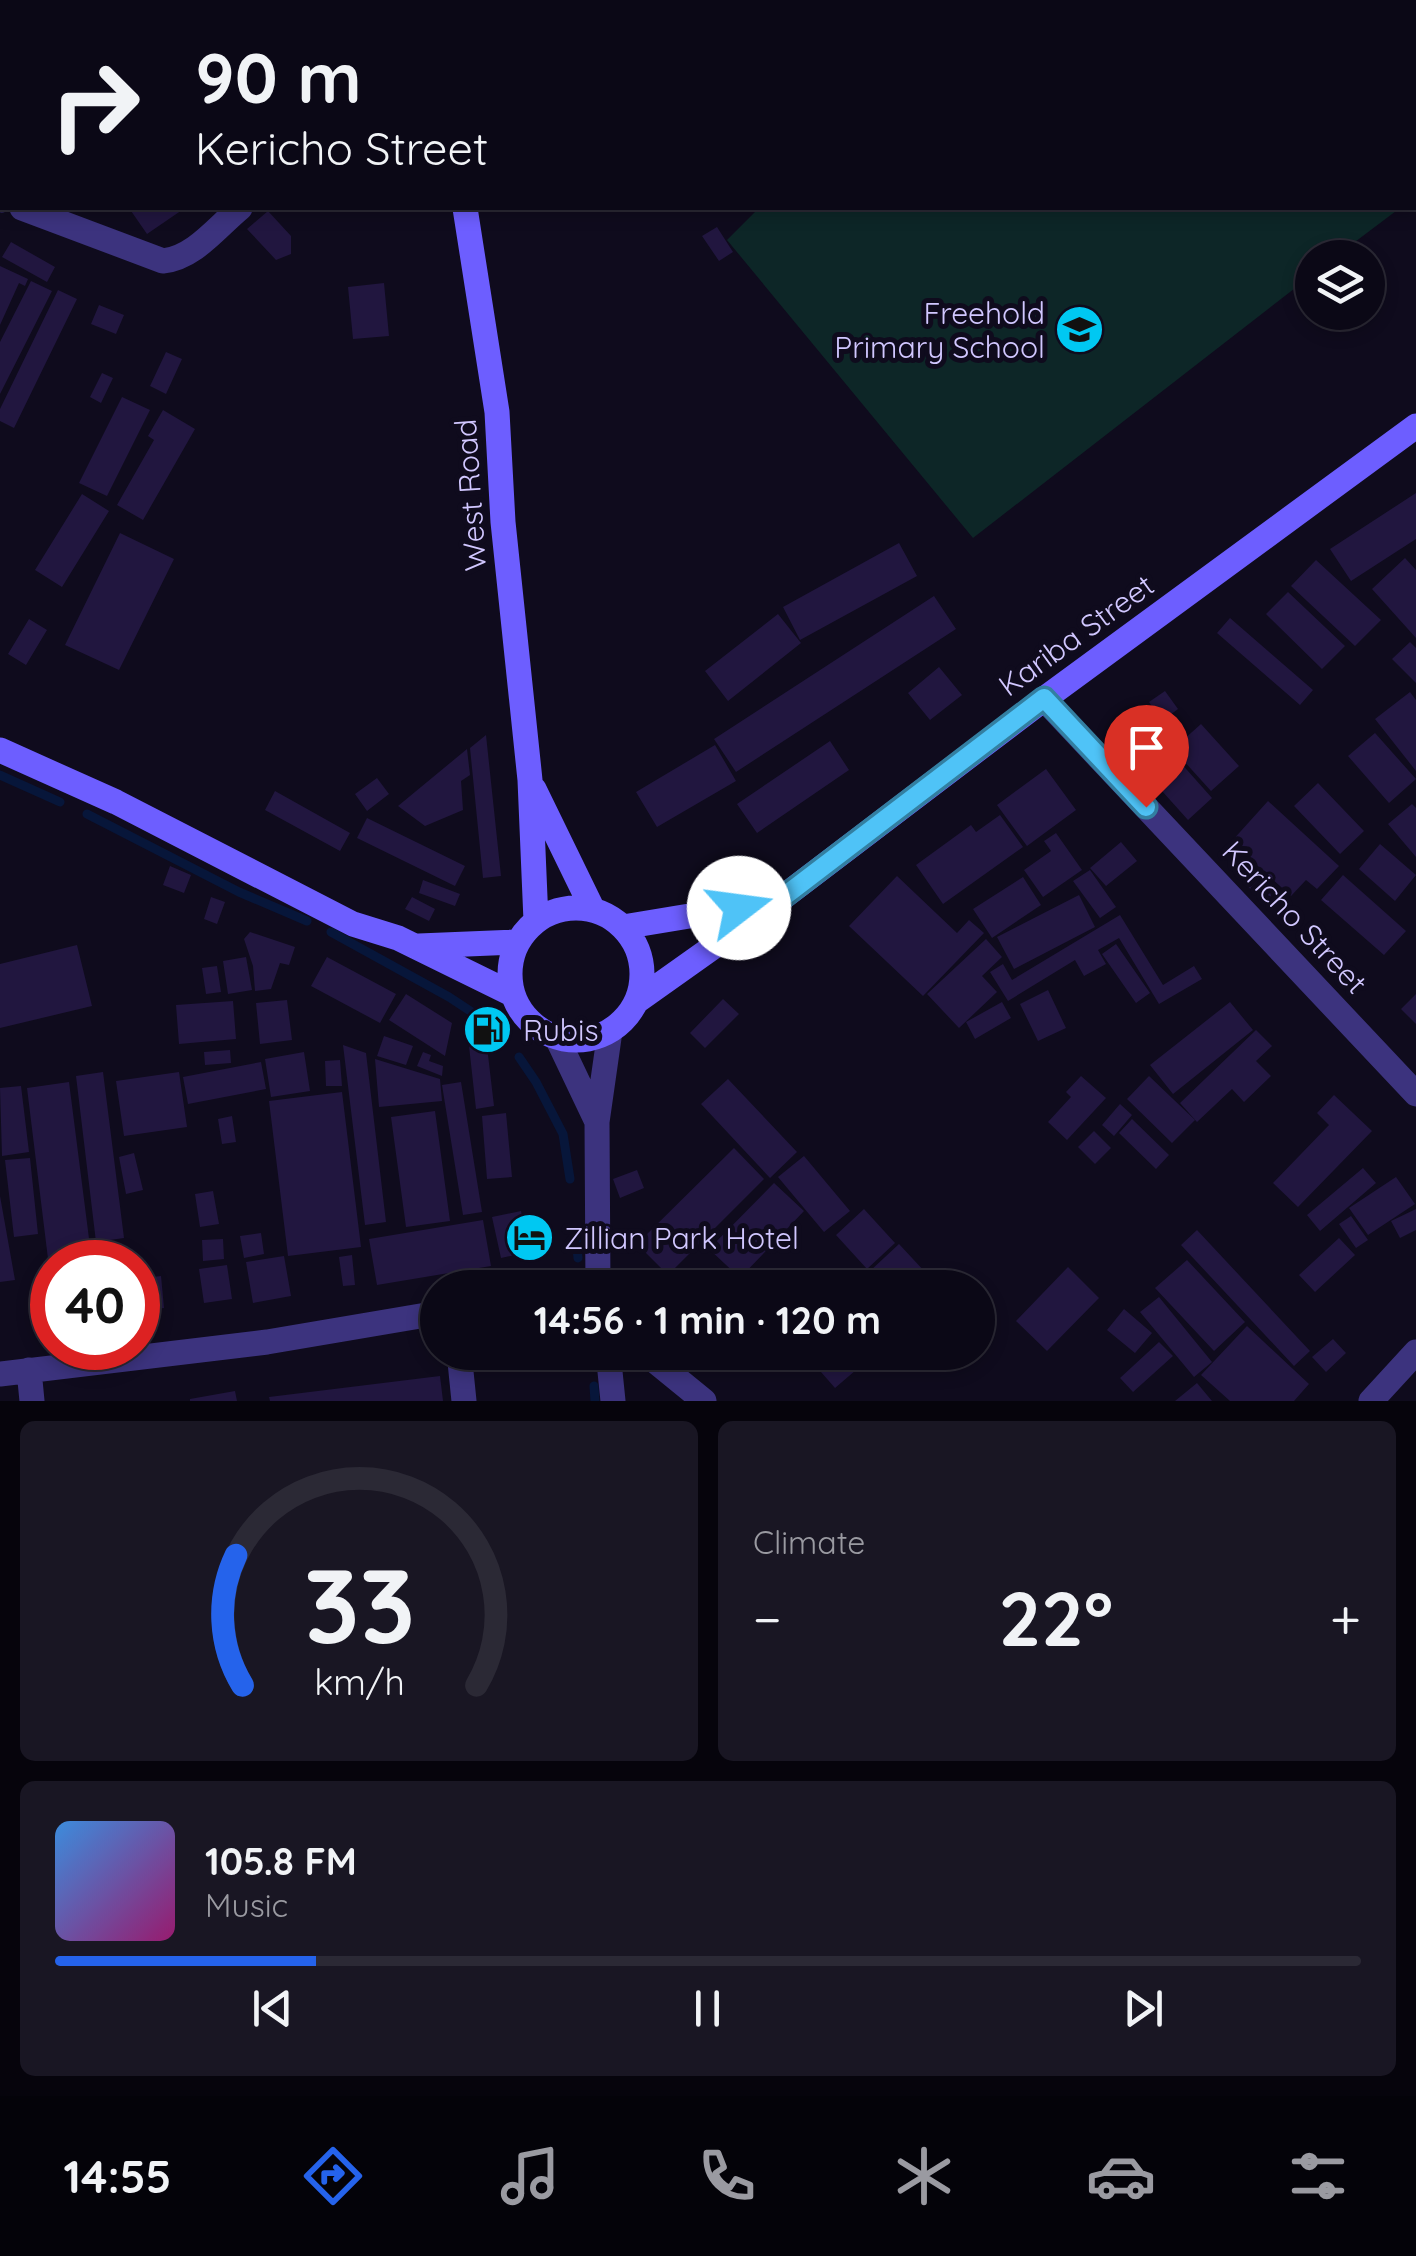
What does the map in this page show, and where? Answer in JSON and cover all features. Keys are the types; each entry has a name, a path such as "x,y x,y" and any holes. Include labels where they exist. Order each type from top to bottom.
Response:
{"street":[{"path":"27,210 163,261 180,258 192,250 238,210"},
{"name":"West Road","path":"465,210 497,412 503,522 530,780 536,920"},
{"name":"Kariba Street","path":"636,1000 778,901 1044,698 1416,426"},
{"name":"Kericho Street","path":"1044,698 1416,1094"},
{"path":"0,750 116,802 353,924 414,946 512,994"},
{"name":"West Road","path":"530,780 593,910"},
{"path":"623,927 778,901"},
{"path":"563,908 593,910 623,927 642,962 642,981 626,1018 610,1030 575,1040 557,1038 528,1021 512,994 509,976 517,942 536,920 563,908"},
{"path":"414,946 517,942"},
{"path":"595,1270 597,1122 610,1030"},
{"path":"557,1038 597,1122"},
{"path":"0,1374 267,1342 420,1317"},
{"path":"1371,1401 1416,1352"},
{"path":"29,1370 32,1401"},
{"path":"461,1370 464,1401"},
{"path":"610,1370 614,1401"},
{"path":"666,1370 704,1401"}],"green space":[{"path":"757,210 1397,210 1358,240 1295,240 1295,288 973,538 727,240"}],"building":[{"path":"130,210 182,210 147,234"},
{"path":"268,211 291,236 291,254 276,260 247,229"},
{"path":"717,227 733,252 719,261 702,236"},
{"path":"11,242 55,267 47,282 2,257"},
{"path":"0,266 28,279 25,286 19,283 0,325"},
{"path":"31,281 52,291 0,394 0,342"},
{"path":"384,283 389,336 353,339 348,287"},
{"path":"58,290 77,299 14,428 0,421 0,409"},
{"path":"99,305 124,315 116,334 91,324"},
{"path":"166,352 182,359 166,394 150,386"},
{"path":"102,373 113,378 101,403 90,397"},
{"path":"122,397 150,410 107,496 79,483"},
{"path":"163,410 195,429 143,520 117,505 154,440 148,436"},
{"path":"1416,493 1416,539 1351,581 1330,549"},
{"path":"82,494 109,511 62,587 35,570"},
{"path":"120,533 174,559 119,670 65,645"},
{"path":"899,543 917,576 800,640 783,607"},
{"path":"1405,558 1416,570 1416,638 1372,589"},
{"path":"1316,560 1381,620 1355,646 1291,586"},
{"path":"1288,592 1345,646 1322,669 1266,614"},
{"path":"934,596 956,629 736,772 714,739"},
{"path":"778,614 801,643 728,701 705,671"},
{"path":"1230,618 1313,690 1300,705 1217,633"},
{"path":"29,619 47,630 26,665 8,654"},
{"path":"1410,642 1416,648 1416,683 1392,659"},
{"path":"939,667 962,695 930,720 908,693"},
{"path":"1165,691 1178,709 1146,733 1139,723 1155,711 1149,702"},
{"path":"1410,692 1416,700 1416,771 1375,719"},
{"path":"1201,724 1239,766 1211,791 1173,749"},
{"path":"1375,733 1416,779 1389,803 1348,756"},
{"path":"486,735 501,876 483,878 470,748"},
{"path":"830,741 849,770 757,833 737,804"},
{"path":"1163,743 1212,798 1188,820 1162,791 1169,784 1146,757"},
{"path":"715,745 736,781 657,827 636,792"},
{"path":"467,749 470,775 461,781 463,810 425,826 398,806"},
{"path":"1046,769 1076,810 1027,846 997,805"},
{"path":"377,778 389,794 367,811 355,794"},
{"path":"1318,783 1364,831 1340,854 1294,806"},
{"path":"275,791 350,833 340,851 265,810"},
{"path":"1268,801 1339,866 1317,889 1306,880 1291,896 1231,842"},
{"path":"1412,804 1416,808 1416,857 1388,824"},
{"path":"1000,815 1023,847 943,904 916,865 971,825 976,832"},
{"path":"367,818 465,866 455,886 357,838"},
{"path":"1056,833 1082,870 1043,897 1024,870 1051,851 1044,841"},
{"path":"1121,842 1137,861 1106,886 1090,868"},
{"path":"1380,844 1416,875 1395,901 1359,869"},
{"path":"1249,862 1296,911 1283,923 1236,874"},
{"path":"170,866 191,875 184,893 163,885"},
{"path":"1090,870 1116,907 1100,918 1073,881"},
{"path":"1343,875 1406,931 1384,955 1321,900"},
{"path":"897,876 957,933 969,920 984,933 923,996 849,926"},
{"path":"1023,877 1041,905 992,938 973,909"},
{"path":"423,880 460,894 455,906 419,893"},
{"path":"1079,895 1095,927 1014,969 997,937"},
{"path":"211,897 225,902 217,924 204,919"},
{"path":"412,897 435,909 429,921 405,909"},
{"path":"1120,915 1163,985 1194,966 1202,979 1159,1004 1119,938 1098,950 1106,964 1084,976 1075,960 1008,1001 990,972 1003,964 1012,980"},
{"path":"250,932 295,947 289,965 280,963 271,989 255,991 253,966 244,939"},
{"path":"986,939 1002,957 982,976 997,992 959,1028 927,994"},
{"path":"1116,944 1150,993 1136,1003 1102,954"},
{"path":"77,945 92,1006 0,1028 0,964"},
{"path":"246,957 252,990 228,994 223,961"},
{"path":"327,957 396,994 380,1023 311,986"},
{"path":"217,966 221,992 206,994 202,968"},
{"path":"1048,990 1066,1028 1038,1041 1020,1004"},
{"path":"406,994 452,1023 445,1056 389,1020"},
{"path":"1416,994 1416,1024 1401,1009"},
{"path":"723,999 739,1014 705,1048 690,1033"},
{"path":"287,1000 292,1040 260,1044 256,1003"},
{"path":"233,1001 236,1039 179,1044 176,1005"},
{"path":"1002,1002 1011,1018 975,1039 966,1022"},
{"path":"1230,1002 1253,1030 1173,1094 1150,1065"},
{"path":"467,1028 486,1038 494,1106 476,1109"},
{"path":"1256,1030 1272,1046 1256,1061 1271,1076 1244,1102 1232,1089 1197,1122 1180,1103"},
{"path":"384,1036 413,1046 406,1065 377,1056"},
{"path":"343,1045 366,1053 386,1222 365,1225"},
{"path":"230,1050 231,1063 205,1065 204,1052"},
{"path":"304,1052 310,1091 271,1097 265,1059"},
{"path":"423,1052 431,1055 429,1061 443,1066 442,1076 417,1066"},
{"path":"375,1059 440,1079 442,1101 379,1107"},
{"path":"340,1060 342,1086 326,1086 325,1061"},
{"path":"261,1062 266,1089 188,1104 183,1077"},
{"path":"103,1072 124,1238 96,1240 76,1076"},
{"path":"179,1072 187,1127 124,1136 116,1081"},
{"path":"1081,1076 1106,1098 1067,1140 1048,1122 1071,1097 1066,1092"},
{"path":"1149,1076 1195,1120 1172,1143 1127,1099"},
{"path":"728,1079 797,1152 770,1178 701,1104"},
{"path":"69,1082 89,1240 46,1240 27,1088"},
{"path":"461,1082 482,1212 463,1215 442,1085"},
{"path":"21,1086 29,1152 2,1156 0,1088"},
{"path":"342,1092 361,1247 288,1256 269,1101"},
{"path":"1334,1095 1372,1131 1298,1207 1273,1183 1329,1125 1317,1113"},
{"path":"1120,1104 1132,1115 1114,1136 1102,1125"},
{"path":"435,1111 450,1221 406,1227 391,1117"},
{"path":"506,1113 512,1177 487,1179 482,1116"},
{"path":"232,1116 236,1142 222,1144 218,1119"},
{"path":"1132,1119 1169,1155 1156,1169 1119,1133"},
{"path":"1094,1131 1111,1148 1095,1164 1078,1147"},
{"path":"734,1148 764,1179 673,1270 663,1270 637,1244"},
{"path":"134,1153 143,1190 126,1194 119,1157"},
{"path":"804,1156 850,1211 824,1232 778,1177"},
{"path":"30,1158 38,1234 14,1237 5,1160"},
{"path":"1363,1168 1376,1183 1320,1231 1307,1215"},
{"path":"637,1170 644,1188 620,1198 613,1179"},
{"path":"1396,1177 1415,1204 1368,1235 1349,1208"},
{"path":"774,1183 804,1211 748,1270 731,1270 709,1249"},
{"path":"213,1191 219,1224 200,1227 195,1194"},
{"path":"0,1196 15,1280 0,1282"},
{"path":"864,1209 895,1243 867,1269 836,1235"},
{"path":"1416,1209 1416,1230 1400,1238 1391,1221"},
{"path":"521,1211 529,1252 501,1258 492,1217"},
{"path":"1351,1216 1368,1240 1356,1248 1339,1224"},
{"path":"483,1220 491,1266 420,1270 420,1278 377,1285 369,1239"},
{"path":"1197,1230 1310,1351 1294,1366 1181,1245"},
{"path":"261,1233 264,1254 244,1258 240,1236"},
{"path":"1339,1238 1355,1255 1315,1292 1299,1275"},
{"path":"223,1239 224,1259 203,1261 202,1240"},
{"path":"899,1244 923,1270 871,1270"},
{"path":"352,1255 355,1285 343,1286 339,1257"},
{"path":"284,1256 291,1296 253,1303 246,1262"},
{"path":"1187,1260 1245,1322 1214,1351 1155,1288"},
{"path":"227,1265 232,1299 204,1303 199,1269"},
{"path":"1068,1267 1099,1298 1047,1351 1016,1321"},
{"path":"160,1276 164,1308 160,1308"},
{"path":"1159,1297 1212,1362 1194,1377 1140,1312"},
{"path":"1124,1309 1152,1333 1135,1353 1107,1330"},
{"path":"1247,1326 1309,1384 1294,1401 1230,1401 1201,1375"},
{"path":"1333,1339 1346,1353 1326,1372 1312,1357"},
{"path":"1159,1342 1173,1356 1133,1392 1120,1378"},
{"path":"823,1370 856,1370 835,1388 821,1372"},
{"path":"440,1376 443,1401 270,1401 269,1397"},
{"path":"1197,1383 1212,1401 1175,1401"},
{"path":"235,1391 237,1401 190,1401 190,1399"}],"waterway":[{"path":"0,775 60,802"},
{"path":"87,814 239,892 307,921"},
{"path":"331,932 449,997 496,1028"},
{"path":"519,1057 563,1134 570,1179"},
{"path":"576,1237 578,1258"},
{"path":"594,1386 595,1401"}],"place":[{"name":"Freehold Primary School","path":"1080,330"},
{"name":"Rubis","path":"488,1030"},
{"name":"Zillian Park Hotel","path":"529,1238"}],"route":[{"path":"739,908 778,901 1044,698 1146,807"}]}
